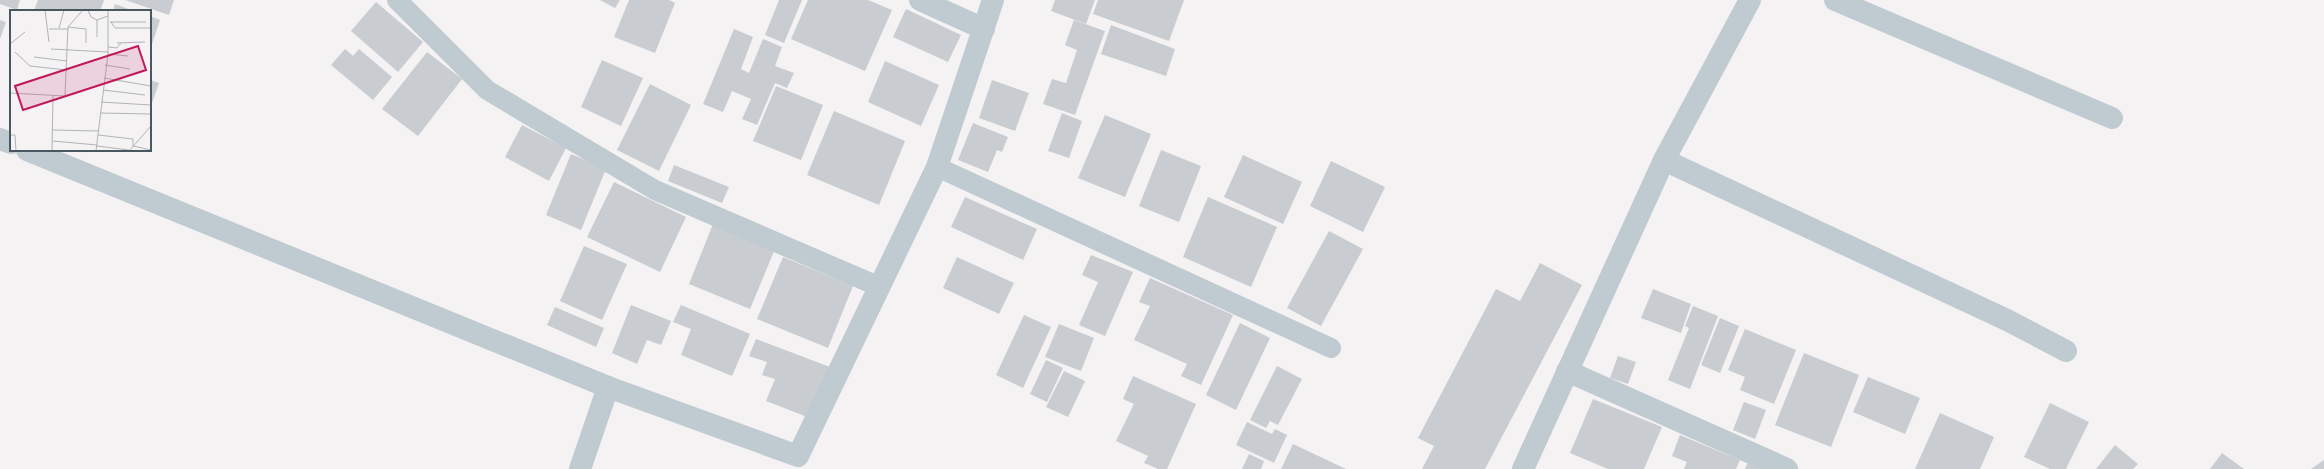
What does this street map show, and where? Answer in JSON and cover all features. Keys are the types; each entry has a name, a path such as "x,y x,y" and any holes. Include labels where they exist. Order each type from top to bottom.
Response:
{"street":[{"path":"920,0 984,28"},
{"path":"29,151 608,387 798,456 938,168 993,0"},
{"path":"1523,469 1664,160 1750,0"},
{"path":"1835,0 2112,118"},
{"path":"0,139 10,143"},
{"path":"1664,160 2000,317 2066,351"},
{"path":"1567,371 1786,469"},
{"path":"580,469 608,387"}],"lane":[{"path":"397,0 486,90 655,190 880,287"},
{"path":"938,168 1331,348"}],"building":[{"path":"0,0 20,0 17,10 0,4"},
{"path":"38,0 104,0 100,10 34,10"},
{"path":"125,0 174,0 169,15"},
{"path":"600,0 620,0 615,8"},
{"path":"629,0 669,0 675,3 655,53 614,37"},
{"path":"779,0 802,0 784,43 765,35"},
{"path":"808,0 868,0 892,10 865,71 791,39"},
{"path":"1055,0 1095,0 1086,24 1051,11"},
{"path":"1098,0 1184,0 1169,41 1093,14"},
{"path":"376,2 423,42 398,72 351,31"},
{"path":"115,4 131,10 113,10"},
{"path":"906,9 961,35 948,62 893,37"},
{"path":"151,16 160,20 151,47"},
{"path":"0,20 6,22 0,39"},
{"path":"1074,20 1105,31 1075,115 1043,104 1052,79 1066,83 1077,50 1065,45"},
{"path":"1111,25 1175,49 1166,76 1101,54"},
{"path":"734,29 753,37 741,69 749,73 763,39 782,47 775,66 794,73 787,88 775,83 757,125 742,119 751,99 732,91 723,112 703,104"},
{"path":"345,49 353,56 359,49 392,77 373,100 331,65"},
{"path":"427,52 462,79 418,136 382,109"},
{"path":"602,60 643,78 621,126 581,107"},
{"path":"885,61 939,85 921,126 868,102"},
{"path":"151,80 159,83 151,106"},
{"path":"992,80 1029,93 1015,131 979,118"},
{"path":"650,84 691,105 659,171 617,150"},
{"path":"776,86 823,105 801,160 753,141"},
{"path":"834,111 905,141 879,205 807,175"},
{"path":"1062,113 1082,121 1069,158 1048,151"},
{"path":"1105,115 1151,134 1125,197 1078,178"},
{"path":"973,123 1008,137 1002,152 997,150 988,172 958,160"},
{"path":"522,125 566,148 549,181 505,157"},
{"path":"1161,150 1201,166 1179,222 1139,206"},
{"path":"571,154 606,169 581,230 546,215"},
{"path":"1243,155 1302,182 1283,224 1224,197"},
{"path":"1331,161 1385,187 1363,232 1310,206"},
{"path":"674,165 729,187 722,203 668,181"},
{"path":"614,182 686,217 660,272 587,237"},
{"path":"965,197 1037,229 1023,260 951,227"},
{"path":"1208,197 1277,227 1251,287 1183,257"},
{"path":"713,224 775,249 750,309 689,284"},
{"path":"1329,231 1363,249 1321,326 1287,308"},
{"path":"584,246 627,264 602,320 560,301"},
{"path":"1091,255 1133,272 1105,336 1079,325 1098,282 1082,275"},
{"path":"783,257 853,286 828,348 757,319"},
{"path":"957,257 1014,283 999,314 943,288"},
{"path":"1540,263 1582,285 1485,469 1422,469 1434,446 1418,438 1496,289 1520,301"},
{"path":"1150,278 1233,315 1201,385 1181,376 1187,364 1134,340 1150,306 1139,302"},
{"path":"1653,289 1691,304 1681,333 1641,318"},
{"path":"631,305 671,321 661,345 647,340 637,364 612,353"},
{"path":"681,305 750,334 732,376 681,355 691,329 673,322"},
{"path":"1693,306 1718,316 1690,389 1668,380 1689,328 1685,326"},
{"path":"555,307 604,328 596,347 547,325"},
{"path":"1024,315 1051,327 1023,388 996,375"},
{"path":"1720,318 1739,326 1720,373 1701,365"},
{"path":"1240,323 1270,338 1236,410 1206,395"},
{"path":"1059,324 1094,338 1081,371 1045,357"},
{"path":"1745,329 1796,350 1774,404 1740,390 1745,377 1728,370"},
{"path":"756,339 830,367 810,418 766,401 775,379 762,375 767,362 749,356"},
{"path":"1804,353 1859,375 1831,447 1775,425"},
{"path":"1618,356 1636,362 1628,384 1610,378"},
{"path":"1046,360 1063,368 1047,402 1030,394"},
{"path":"1277,366 1302,379 1278,425 1270,421 1266,428 1250,420"},
{"path":"1064,371 1085,381 1068,417 1046,407"},
{"path":"1133,376 1196,404 1167,469 1158,469 1144,463 1148,456 1116,441 1134,404 1123,399"},
{"path":"1868,377 1920,398 1905,434 1853,412"},
{"path":"1593,399 1662,427 1644,469 1608,469 1570,453"},
{"path":"1744,402 1766,410 1755,439 1733,430"},
{"path":"2050,403 2089,422 2066,469 2050,469 2024,457"},
{"path":"1940,413 1994,437 1980,469 1915,469"},
{"path":"1247,422 1272,434 1275,429 1287,435 1274,463 1236,445"},
{"path":"1680,435 1740,460 1736,469 1684,469 1687,462 1672,456"},
{"path":"1293,444 1346,469 1281,469"},
{"path":"2115,445 2138,464 2133,469 2096,469"},
{"path":"2222,453 2244,469 2210,469"},
{"path":"1249,454 1264,461 1261,469 1242,469"},
{"path":"2324,460 2324,469 2311,469"},
{"path":"1748,462 1766,469 1745,469"}]}
